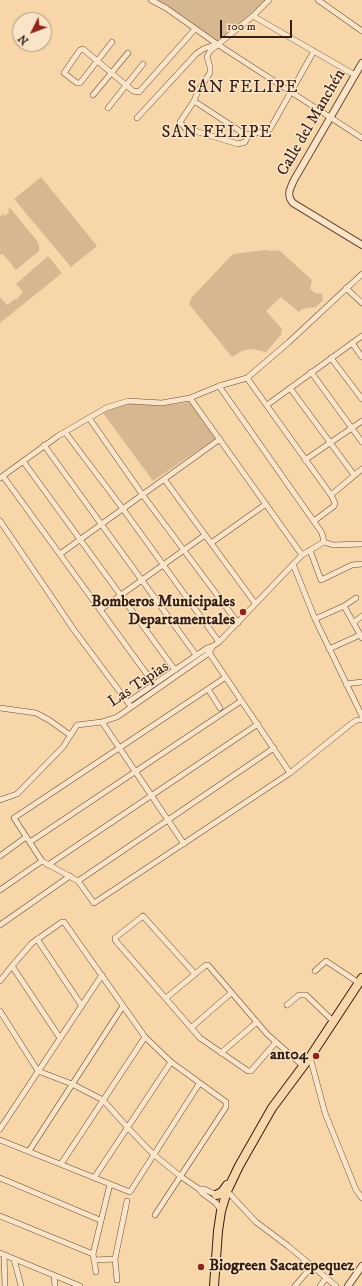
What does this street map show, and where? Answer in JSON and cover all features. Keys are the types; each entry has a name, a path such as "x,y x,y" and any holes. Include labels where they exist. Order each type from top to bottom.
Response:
{"main road":[{"path":"211,1194 225,1189 272,1108 310,1057 361,981"},
{"path":"214,1286 221,1211 226,1195 239,1166"}],"street":[{"path":"151,0 166,8 195,29 362,138"},
{"path":"246,135 247,138 245,142 238,144 184,128 181,120 210,73 211,69 207,60 208,55 218,44 253,16 269,0"},
{"path":"318,0 362,31"},
{"path":"253,16 354,75"},
{"path":"112,42 97,60 78,83 64,73 80,50 83,49 97,60 126,85 136,92 141,90 195,29"},
{"path":"137,118 196,54 203,49 218,44"},
{"path":"194,100 246,135 270,130 314,51"},
{"path":"93,96 128,53"},
{"name":"Calle del Manchén","path":"362,63 288,191 289,198 293,203 362,245"},
{"path":"108,108 143,64"},
{"path":"154,684 60,554 1,477 44,445 106,408 128,401 162,403 190,398 220,386 247,378 289,342 362,274"},
{"path":"346,288 362,303"},
{"path":"266,405 362,336"},
{"path":"352,343 362,357"},
{"path":"331,358 362,399"},
{"path":"311,372 362,442"},
{"path":"247,378 331,495 336,505 314,521"},
{"path":"220,386 314,521 322,533 324,542 334,545 362,544"},
{"path":"290,388 354,475"},
{"path":"190,398 302,555"},
{"path":"90,418 142,494 238,623"},
{"path":"305,460 362,421"},
{"path":"64,432 123,509 219,642"},
{"path":"60,554 220,439"},
{"path":"44,445 196,655"},
{"path":"23,461 175,670"},
{"path":"331,495 362,469"},
{"path":"164,479 256,603"},
{"path":"211,543 266,504"},
{"path":"0,521 74,630 132,708"},
{"path":"100,610 205,535"},
{"name":"Las Tapias","path":"0,800 17,794 58,752 77,725 102,722 117,717 132,708 208,651 238,623 302,555 324,542"},
{"path":"310,550 321,580 352,566 362,564"},
{"path":"293,564 315,619 362,716"},
{"path":"315,619 344,606 356,598"},
{"path":"329,649 361,636 344,606"},
{"path":"354,623 362,616"},
{"path":"208,651 290,773"},
{"name":"Las Tapias","path":"128,702 196,655 208,651"},
{"path":"226,677 15,817 14,819 42,861 78,881 93,902 96,903 290,773 352,723 357,720 362,720"},
{"path":"346,684 362,682"},
{"path":"208,689 220,708"},
{"path":"30,842 242,701"},
{"path":"0,708 36,713 70,735"},
{"path":"102,722 184,844"},
{"path":"48,865 258,724"},
{"path":"78,881 274,748"},
{"path":"0,856 26,837"},
{"path":"0,890 42,861"},
{"path":"0,925 70,876"},
{"path":"195,974 144,916 116,937 115,940 206,1043 221,1053 250,1072 276,1042"},
{"path":"0,981 32,943 64,922 145,1037 171,1062 199,1084 226,1102 226,1107 155,1215"},
{"path":"37,940 82,1006"},
{"path":"315,971 327,961 361,981"},
{"path":"166,998 206,965 276,1042 303,1066"},
{"path":"12,966 60,1038"},
{"path":"0,1129 102,975"},
{"path":"192,1027 232,993"},
{"path":"287,1005 299,995 306,995 333,1022"},
{"path":"29,1151 123,1006"},
{"path":"0,1011 38,1071 72,1084 103,1100 153,1154 180,1176 199,1189 204,1189 211,1194 221,1211"},
{"path":"221,1053 257,1022"},
{"path":"61,1164 145,1037"},
{"path":"310,1057 325,1113 356,1190 362,1198"},
{"path":"94,1178 171,1062"},
{"path":"0,1140 130,1192 199,1084"},
{"path":"0,1178 100,1220"},
{"path":"96,1272 93,1254 100,1220 110,1184"},
{"path":"211,1194 226,1195 256,1222 336,1286"},
{"path":"117,1280 115,1259 128,1201"},
{"path":"0,1215 93,1254"},
{"path":"5,1286 2,1254 80,1286"},
{"path":"14,1259 21,1286"},
{"path":"94,1260 115,1259"},
{"path":"295,1286 312,1266"},
{"path":"348,1286 362,1266"},
{"path":"54,1275 55,1286"},
{"path":"320,1286 326,1278"}],"shaded area":[{"path":"152,0 267,0 218,44"},
{"path":"41,177 97,246 71,267 14,199"},
{"path":"10,208 38,242 39,246 39,251 16,270 3,254 0,255 0,217 3,214 5,216 9,212 8,210"},
{"path":"265,250 279,250 312,280 310,289 315,293 322,294 323,300 316,307 302,309 299,312 281,297 266,311 282,329 281,335 266,352 249,349 241,351 232,357 189,304 192,297 233,254"},
{"path":"48,256 62,273 0,323 0,297 7,305 15,299 16,300 23,292 16,284"},
{"path":"190,402 216,438 153,481 103,413 126,403 162,406"}],"place":[{"name":"Bomberos Municipales Departamentales","path":"243,612"},
{"name":"ant04","path":"316,1056"},
{"name":"Biogreen Sacatepequez","path":"201,1267"}],"district":[{"name":"SAN FELIPE","path":"243,88"},
{"name":"SAN FELIPE","path":"217,133"}]}
